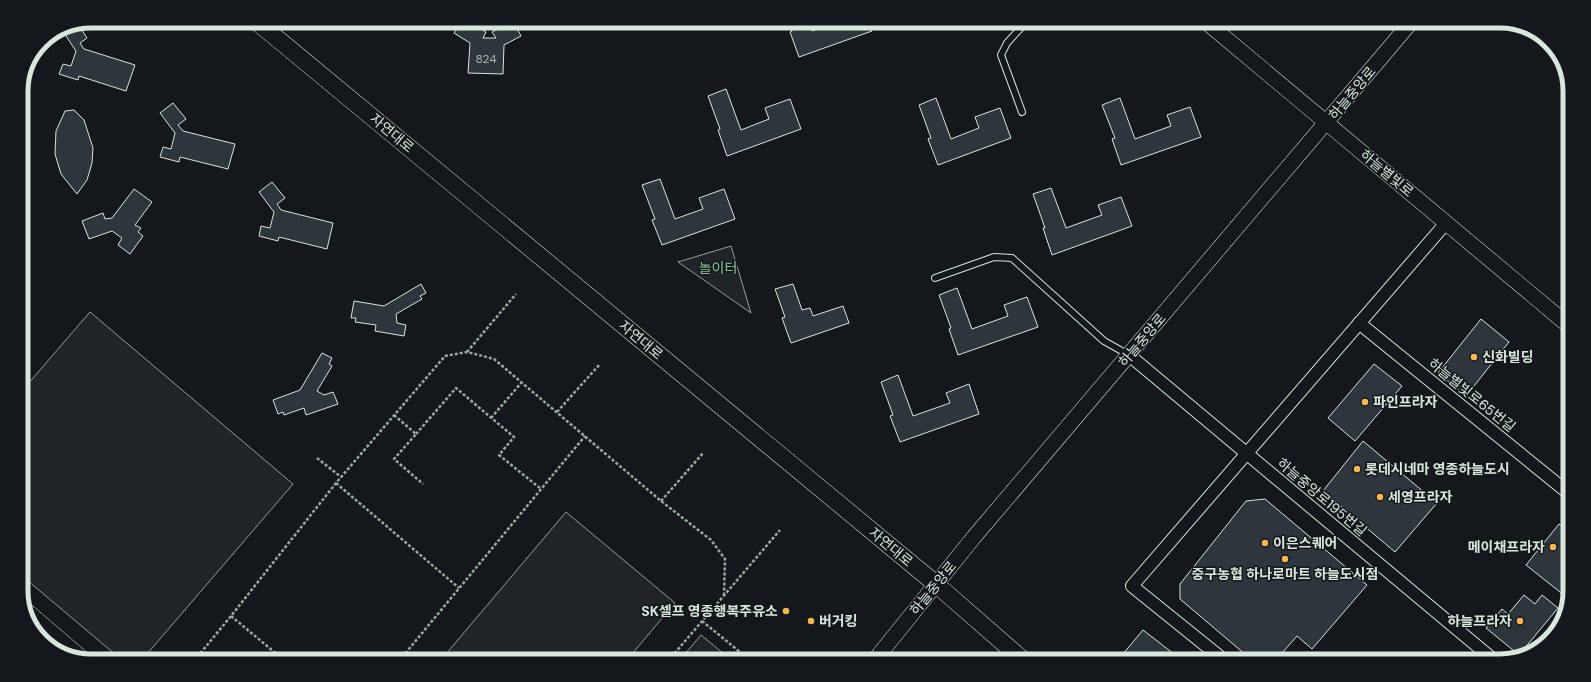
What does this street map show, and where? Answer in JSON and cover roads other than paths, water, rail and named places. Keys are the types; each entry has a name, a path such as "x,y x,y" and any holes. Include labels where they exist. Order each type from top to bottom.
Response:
{"main road":[{"name":"자연대로","path":"264,28 937,585 1016,654"}],"street":[{"name":"하늘별빛로","path":"1213,28 1563,321"},
{"name":"하늘중앙로","path":"880,654 937,585 974,537 1406,28"},
{"path":"1216,654 1132,586 1446,222"},
{"name":"하늘별빛로65번길","path":"1359,323 1563,489"},
{"name":"하늘중앙로195번길","path":"1129,355 1487,654"},
{"path":"34,618 74,651"}],"lane":[{"path":"1021,28 1007,43 1001,54 1022,112"},
{"path":"935,278 994,257 1012,258 1104,341 1129,355"}],"place":[{"name":"신화빌딩","path":"1474,357"},
{"name":"파인프라자","path":"1365,402"},
{"name":"롯데시네마 영종하늘도시","path":"1357,469"},
{"name":"세영프라자","path":"1380,497"},
{"name":"이은스퀘어","path":"1265,543"},
{"name":"메이채프라자","path":"1553,547"},
{"name":"중구농협 하나로마트 하늘도시점","path":"1285,559"},
{"name":"SK셀프 영종행복주유소","path":"786,611"},
{"name":"버거킹","path":"811,621"},
{"name":"하늘프라자","path":"1520,621"}],"park label":[{"name":"놀이터","path":"718,268"}]}
